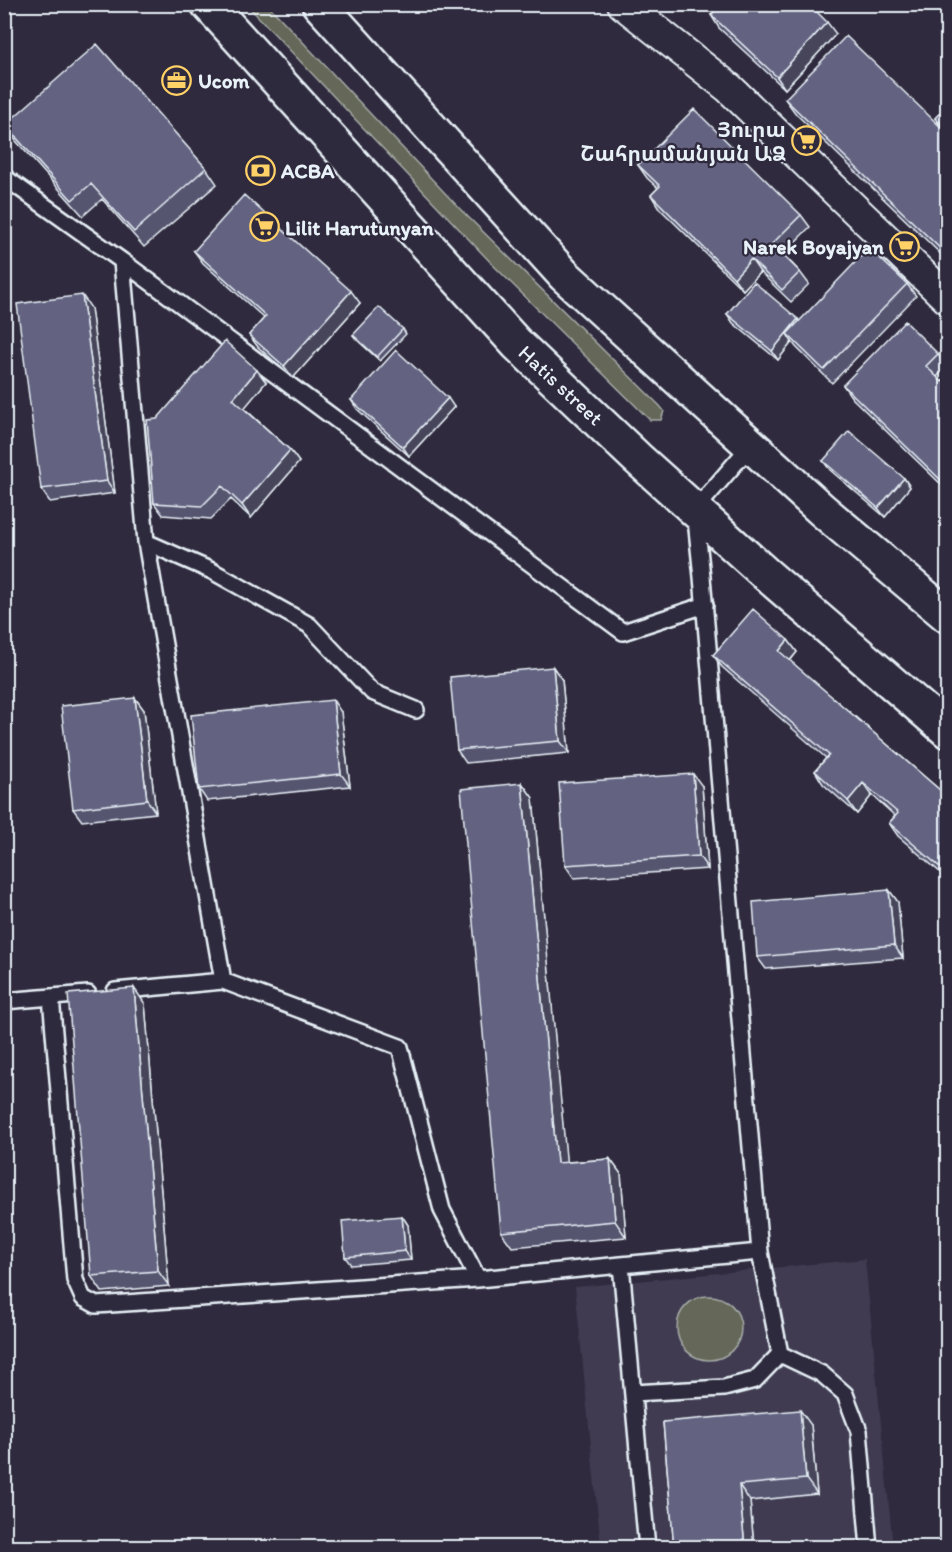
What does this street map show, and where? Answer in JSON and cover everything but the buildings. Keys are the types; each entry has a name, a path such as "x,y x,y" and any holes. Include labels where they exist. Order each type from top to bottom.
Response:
{"main road":[{"name":"Hatis street","path":"208,4 517,344 767,575 948,731"},
{"path":"319,4 564,275 822,510 948,616"}],"street":[{"path":"623,4 729,88 948,299"}],"lane":[{"path":"4,177 122,261 623,632 705,605"},
{"path":"122,261 146,542 223,981"},
{"path":"751,445 695,510 760,1252 780,1354"},
{"path":"146,542 212,571 309,625 372,692 416,710"},
{"path":"4,1001 223,981 399,1047 442,1210 478,1279"},
{"path":"51,997 75,1280 83,1298 96,1305 478,1279 760,1252"},
{"path":"621,1265 647,1548"},
{"path":"633,1392 724,1388 755,1380 780,1354"},
{"path":"780,1354 822,1374 845,1394 859,1431 869,1548"}],"shaded area":[{"path":"865,1259 893,1547 601,1547 575,1287"}],"green space":[{"path":"247,5 268,5 460,209 660,406 664,411 661,420 650,420 496,268"},
{"path":"709,1296 727,1302 735,1310 741,1328 735,1346 727,1354 709,1360 691,1354 683,1346 677,1328 683,1310 691,1302"}],"place":[{"name":"Ucom","path":"177,80"},
{"name":"Յուրա Շահրամանյան ԱՁ","path":"807,141"},
{"name":"ACBA","path":"260,170"},
{"name":"Lilit Harutunyan","path":"264,227"},
{"name":"Narek Boyajyan","path":"905,246"}]}
